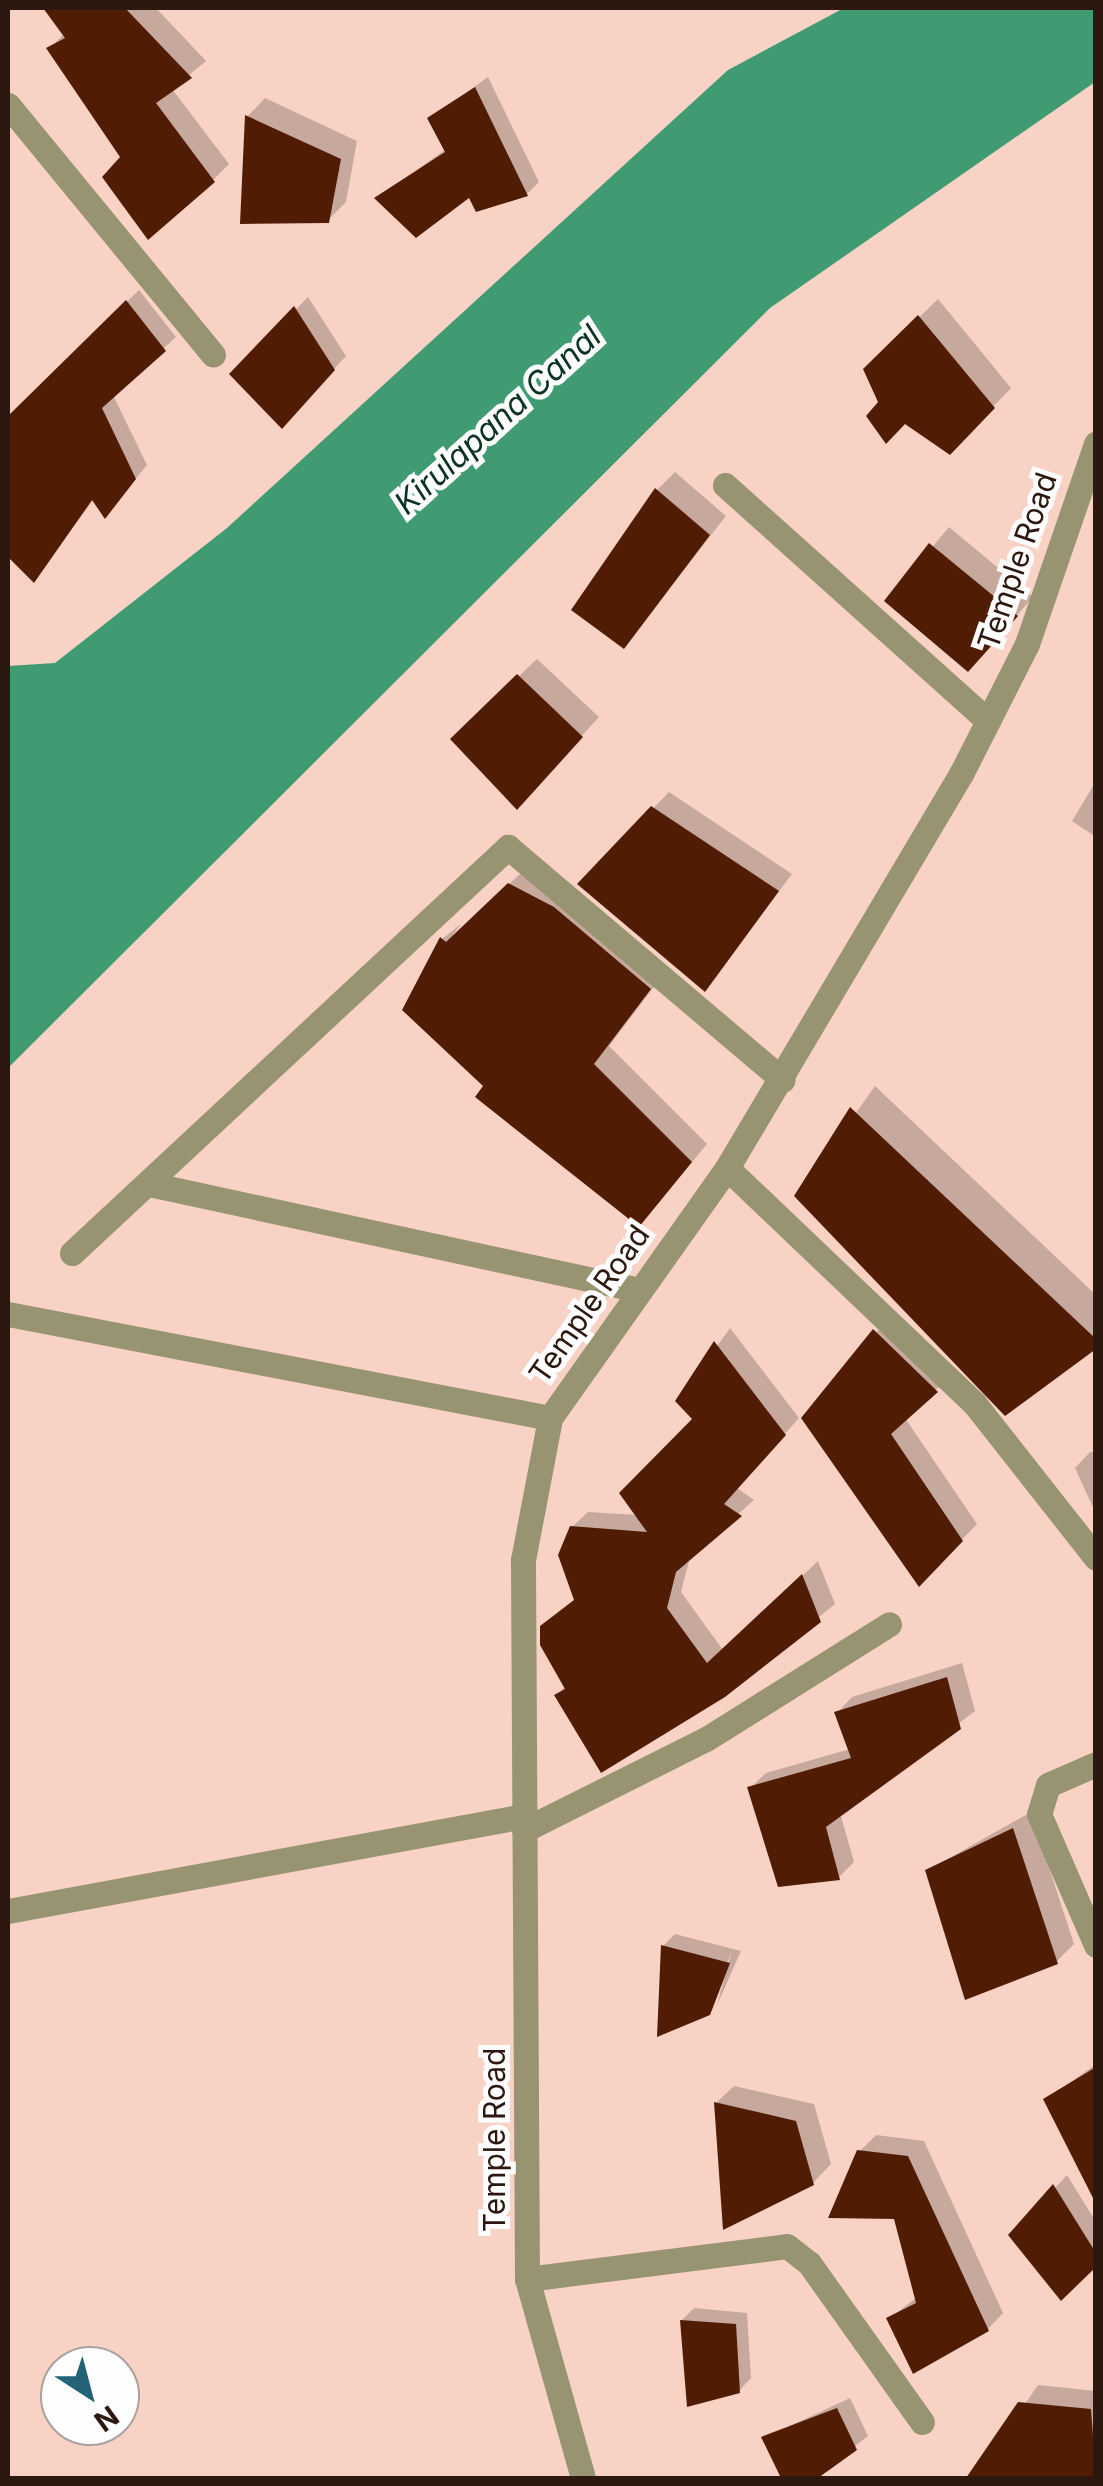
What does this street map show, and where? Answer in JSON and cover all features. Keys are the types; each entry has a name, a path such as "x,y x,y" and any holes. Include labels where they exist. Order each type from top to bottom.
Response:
{"street":[{"path":"8,105 213,355"},
{"name":"Temple Road","path":"583,2478 527,2279 523,1560 550,1418 634,1289 727,1168 784,1080 988,720 1027,644 1096,444"},
{"path":"725,486 988,720"},
{"path":"72,1254 508,847 784,1080"},
{"path":"727,1168 974,1403 1096,1558"},
{"path":"148,1184 634,1289"},
{"path":"8,1314 550,1418"},
{"path":"8,1911 524,1822 706,1739 889,1624"},
{"path":"1096,1764 1048,1785 1038,1814 1096,1945"},
{"path":"527,2279 786,2246 922,2422"}],"water":[{"name":"Kirulapana Canal","path":"844,8 1095,8 1095,82 770,308 8,1068 8,666 55,663 227,528 728,70"}],"building":[{"path":"43,8 125,8 192,78 156,103 215,182 148,240 102,177 120,157 46,48 65,38"},
{"path":"475,87 528,196 476,212 469,198 416,238 374,198 445,152 427,118"},
{"path":"245,115 341,159 329,223 240,224"},
{"path":"126,300 166,351 102,408 136,479 105,519 92,500 34,583 8,557 8,416"},
{"path":"294,306 335,370 282,429 229,374"},
{"path":"918,315 995,408 950,455 905,424 886,444 866,416 878,402 863,369"},
{"path":"655,488 710,535 624,649 571,610"},
{"path":"929,543 1018,616 968,672 884,601"},
{"path":"517,674 583,737 517,810 450,739"},
{"path":"651,806 779,891 705,992 577,884"},
{"path":"508,883 554,907 651,989 594,1064 692,1162 639,1227 475,1097 483,1086 402,1010 440,937 446,942"},
{"path":"850,1107 1096,1339 1096,1349 1005,1416 794,1196"},
{"path":"873,1329 938,1392 891,1434 963,1541 919,1587 801,1418"},
{"path":"714,1341 786,1435 724,1504 742,1516 676,1572 667,1608 707,1663 802,1574 821,1622 725,1697 601,1773 554,1695 565,1689 540,1645 540,1626 574,1600 558,1555 570,1526 647,1532 619,1493 692,1419 675,1401"},
{"path":"947,1677 961,1729 826,1827 840,1880 778,1887 747,1787 851,1758 834,1712"},
{"path":"1013,1828 1058,1964 965,2000 925,1870"},
{"path":"661,1945 730,1963 710,2015 657,2037"},
{"path":"1096,2067 1096,2204 1043,2099"},
{"path":"714,2102 796,2121 814,2185 723,2230"},
{"path":"857,2150 908,2156 989,2331 913,2374 886,2318 916,2303 894,2219 828,2218"},
{"path":"1053,2184 1096,2253 1096,2267 1061,2301 1008,2235"},
{"path":"680,2320 736,2324 740,2393 687,2407"},
{"path":"1018,2402 1091,2409 1096,2478 966,2478"},
{"path":"837,2408 857,2450 818,2478 781,2478 761,2437"}]}
